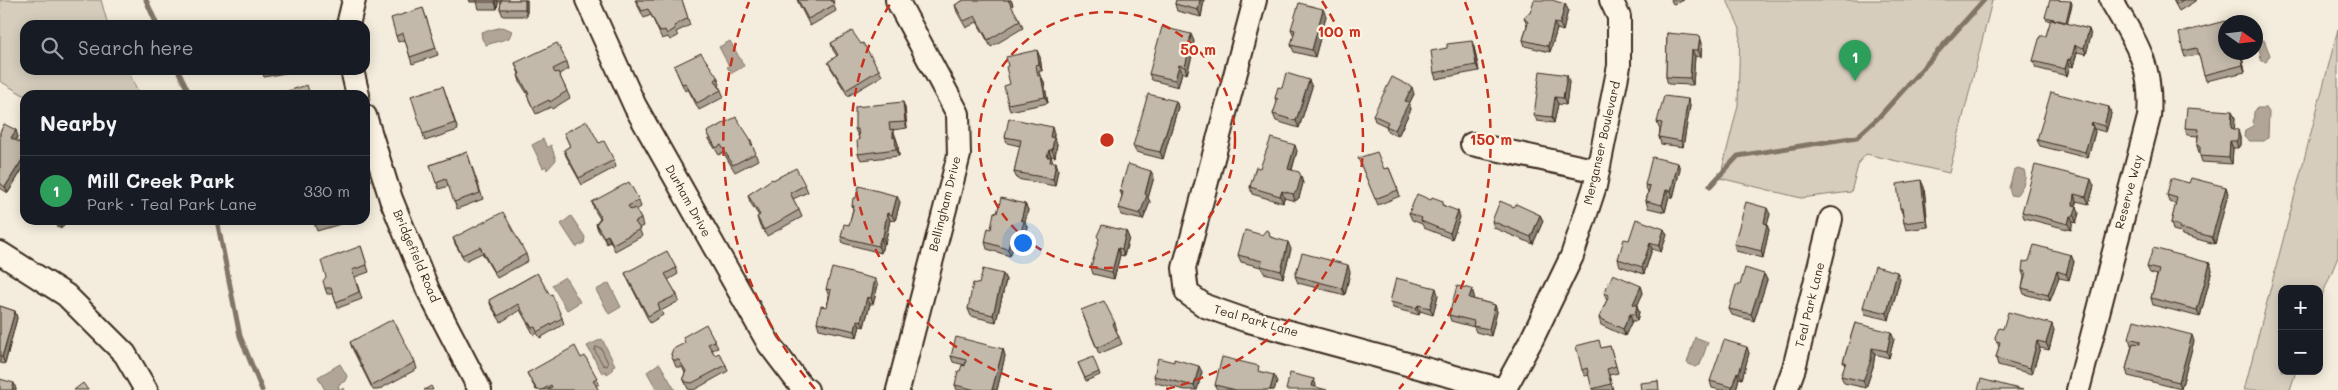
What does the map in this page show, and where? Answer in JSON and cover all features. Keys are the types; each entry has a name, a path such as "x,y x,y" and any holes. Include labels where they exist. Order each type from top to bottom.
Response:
{"street":[{"path":"349,20 354,0"},
{"name":"Durham Drive","path":"587,0 635,106 739,292 769,344 800,386 807,390"},
{"name":"Bellingham Drive","path":"896,0 958,114 959,155 898,390"},
{"name":"Teal Park Lane","path":"1254,0 1184,268 1187,293 1205,306 1245,320 1504,390"},
{"name":"Merganser Boulevard","path":"1504,390 1532,339 1572,256 1598,171 1620,66 1619,17 1611,0"},
{"name":"Reserve Way","path":"2078,390 2149,117 2149,80 2144,61 2111,0"},
{"path":"353,75 357,90"},
{"name":"Bridgefield Road","path":"370,132 391,199 428,290 480,390"},
{"path":"1472,144 1598,171"},
{"name":"Teal Park Lane","path":"1786,390 1794,368 1831,220"},
{"path":"0,253 66,295 125,354 146,390"}],"shaded area":[{"path":"0,0 101,0 107,20 20,20 20,75 130,75 137,90 20,90 20,93 0,81"},
{"path":"1727,0 1994,0 1992,1 1949,173 1866,154 1859,162 1851,192 1801,198 1720,178 1738,105 1740,29"},
{"path":"2338,29 2338,257 2323,293 2323,285 2278,285 2278,375 2295,375 2290,390 2244,390"}],"water":[{"path":"503,27 512,31 509,38 486,45 482,39 481,32"},
{"path":"2264,40 2270,55 2266,62 2261,61 2263,60"},
{"path":"730,41 744,66 732,73 727,67 729,66 719,47"},
{"path":"2257,108 2266,108 2269,112 2268,138 2264,141 2250,141 2244,137 2245,130 2253,126 2254,112"},
{"path":"543,139 547,147 551,145 556,160 547,170 546,166 543,168 532,145"},
{"path":"2018,168 2024,170 2025,177 2016,196 2011,195 2009,188 2014,170"},
{"path":"571,216 585,237 584,243 576,247 561,224"},
{"path":"565,277 580,302 567,310 552,285"},
{"path":"609,283 621,307 609,314 596,290"},
{"path":"1695,337 1708,342 1700,365 1695,367 1687,363"},
{"path":"602,339 615,365 612,367 613,370 607,374 605,371 602,373 587,346"},
{"path":"340,364 347,376 345,381 338,385 340,390 325,390 318,377"},
{"path":"660,364 675,390 657,390 647,372"}],"building":[{"path":"477,0 495,0 495,2 477,2"},
{"path":"501,0 525,0 525,9 500,9"},
{"path":"636,0 682,0 688,18 674,26 675,29 667,34 665,30 660,32 648,9 642,11"},
{"path":"798,0 831,0 834,5 808,19"},
{"path":"964,0 1008,0 1020,21 988,40 975,16 964,21 955,5"},
{"path":"1176,0 1200,0 1198,10 1175,4"},
{"path":"1534,0 1552,0 1565,4 1560,24 1554,23 1548,46 1523,40 1528,22 1524,18 1530,13"},
{"path":"2050,0 2071,1 2066,22 2045,17"},
{"path":"2174,0 2183,0 2176,4"},
{"path":"1299,3 1323,9 1312,50 1291,45 1295,30 1291,29"},
{"path":"423,8 436,48 410,57 403,33 396,36 391,18"},
{"path":"2051,19 2089,29 2084,48 2075,45 2071,60 2068,59 2065,69 2033,61 2040,36 2046,36"},
{"path":"2218,23 2218,60 2242,60 2243,65 2204,75 2197,48 2183,51 2179,33"},
{"path":"1162,27 1191,34 1185,67 1179,65 1175,80 1149,74"},
{"path":"852,31 861,44 863,43 879,70 846,90 828,62 838,55 831,43"},
{"path":"1667,33 1700,36 1698,50 1692,50 1690,78 1666,77"},
{"path":"1472,41 1476,65 1434,73 1431,51 1447,48 1447,44"},
{"path":"557,43 567,62 553,69 555,73 558,72 567,91 550,102 549,100 533,108 527,95 529,94 518,75 520,74 515,63"},
{"path":"1037,50 1039,64 1036,65 1038,76 1041,76 1045,97 1008,104 1004,86 1010,84 1006,57"},
{"path":"701,53 718,78 715,80 721,90 697,103 685,83 682,84 674,66"},
{"path":"1540,71 1567,75 1563,98 1555,97 1552,117 1534,115"},
{"path":"1286,73 1309,80 1296,121 1273,114 1278,99 1275,98 1278,87 1282,88"},
{"path":"1392,77 1412,87 1405,101 1409,102 1395,130 1386,126 1388,122 1373,115"},
{"path":"307,85 308,90 291,90"},
{"path":"443,86 455,123 423,134 411,96"},
{"path":"2051,92 2109,107 2104,126 2091,122 2090,125 2093,126 2085,152 2037,140"},
{"path":"1148,94 1176,101 1160,152 1133,146"},
{"path":"1664,96 1688,99 1681,141 1659,137 1662,123 1657,122"},
{"path":"903,102 905,122 889,123 890,130 893,129 896,149 858,154 857,140 859,140 858,129 855,129 855,107"},
{"path":"2187,108 2232,111 2231,128 2238,130 2238,138 2236,141 2230,141 2229,158 2200,156 2200,146 2197,146 2199,129 2185,128"},
{"path":"736,117 751,140 749,140 756,153 733,165 721,145 716,148 707,132"},
{"path":"1009,118 1052,127 1050,137 1054,138 1052,150 1049,150 1047,157 1051,157 1050,162 1056,162 1053,179 1014,172 1021,140 1005,137"},
{"path":"587,121 599,143 604,141 614,160 579,178 564,150 570,146 564,133"},
{"path":"4,124 16,130 11,138 20,142 20,163 5,187 0,183 0,132"},
{"path":"1271,138 1295,145 1288,169 1299,172 1301,176 1297,191 1293,194 1282,191 1280,196 1250,187 1256,167 1260,168"},
{"path":"467,152 480,193 454,202 446,179 436,183 430,165"},
{"path":"1377,152 1384,169 1389,168 1398,190 1375,199 1358,158"},
{"path":"1652,157 1678,163 1671,191 1666,190 1662,205 1646,201 1650,186 1645,185"},
{"path":"1128,164 1151,171 1145,194 1147,195 1140,214 1119,208 1123,192 1120,191"},
{"path":"2035,165 2091,179 2086,197 2074,194 2073,205 2077,206 2074,216 2070,216 2068,224 2022,212"},
{"path":"796,168 805,185 790,193 799,210 764,230 757,217 760,215 748,195 772,179"},
{"path":"2171,178 2189,183 2191,178 2226,187 2212,237 2179,228 2180,226 2171,223 2177,198 2167,195"},
{"path":"1921,180 1926,220 1904,223 1897,184"},
{"path":"629,182 639,200 628,206 631,210 635,208 641,219 635,222 640,229 613,244 608,235 604,237 596,224 601,218 592,202"},
{"path":"859,186 897,196 892,215 887,213 883,237 881,237 878,246 841,237 844,224 849,225 854,206 852,206 853,198 856,198"},
{"path":"1417,194 1431,200 1432,197 1443,201 1442,205 1458,211 1450,233 1421,221 1422,218 1409,213"},
{"path":"1001,198 1025,204 1021,220 1024,221 1018,243 1010,241 1008,249 985,242 988,228 991,229 994,212 997,213"},
{"path":"1500,201 1514,207 1516,204 1540,215 1531,237 1492,221"},
{"path":"1746,202 1767,208 1764,223 1767,224 1761,251 1734,244"},
{"path":"503,212 526,254 494,272 480,247 462,255 453,238"},
{"path":"1636,219 1664,229 1659,246 1650,243 1642,267 1618,259 1624,239 1629,240"},
{"path":"1102,225 1126,231 1122,249 1118,248 1112,272 1091,267 1099,239 1097,236"},
{"path":"1245,230 1262,235 1266,230 1269,231 1270,237 1288,242 1281,271 1261,266 1262,261 1238,255"},
{"path":"2034,245 2071,255 2066,274 2057,271 2048,295 2022,288 2026,272 2022,271 2023,262 2029,261"},
{"path":"361,246 367,265 352,270 359,292 336,302 331,288 325,288 323,281 326,277 321,261"},
{"path":"2153,248 2210,263 2197,310 2151,298 2159,270 2147,267"},
{"path":"667,251 676,268 665,274 677,295 658,304 660,309 648,316 625,273"},
{"path":"1302,253 1348,265 1342,288 1295,276"},
{"path":"1875,266 1897,272 1887,313 1863,307"},
{"path":"832,268 875,279 871,298 867,297 861,321 857,320 855,331 817,322 821,306 827,307 831,290 826,289"},
{"path":"1745,268 1764,274 1751,314 1729,309 1736,285 1740,285"},
{"path":"983,269 1003,274 993,315 968,309 973,283 979,284"},
{"path":"537,273 550,295 552,294 562,318 537,332 535,327 532,328 518,304 498,316 489,300"},
{"path":"1613,274 1641,286 1633,304 1637,305 1635,314 1630,314 1623,329 1599,318 1609,295 1604,293"},
{"path":"1396,278 1436,288 1430,308 1418,305 1416,308 1390,302"},
{"path":"1457,286 1472,289 1469,298 1495,305 1489,329 1473,326 1474,321 1449,315"},
{"path":"1104,301 1115,323 1113,324 1119,337 1097,348 1081,310"},
{"path":"0,306 15,311 2,357 0,357"},
{"path":"2008,312 2052,324 2046,343 2037,341 2030,368 1996,358 2000,342 1996,341 1995,337 1999,328 2003,329"},
{"path":"393,319 415,362 372,386 350,342"},
{"path":"2134,320 2192,335 2179,382 2126,369 2133,343 2140,344 2140,341 2129,338"},
{"path":"1855,323 1891,332 1887,351 1872,348 1871,360 1863,381 1841,376 1846,362 1843,362"},
{"path":"706,324 715,341 708,344 715,355 719,353 726,365 692,383 686,382 683,378 686,371 679,360 673,360 671,354 673,349 685,343 683,337"},
{"path":"956,337 1003,349 992,390 976,390 955,385 958,371 960,371 962,365 965,366 966,360 951,356"},
{"path":"1599,340 1601,348 1610,346 1616,366 1607,369 1611,384 1592,389 1587,368 1582,370 1576,346"},
{"path":"1724,340 1747,347 1739,373 1737,372 1732,387 1710,381"},
{"path":"575,346 581,358 585,356 597,378 593,380 598,389 548,390 552,387 551,385 542,390 537,390 527,373"},
{"path":"1093,357 1099,372 1085,378 1078,363"},
{"path":"1222,357 1259,366 1258,371 1274,375 1270,390 1236,390 1215,385"},
{"path":"1158,358 1174,362 1174,359 1199,366 1194,386 1154,376"},
{"path":"1290,373 1314,379 1312,386 1327,390 1286,390"},
{"path":"0,379 14,383 12,390 0,390"},
{"path":"1981,379 2023,390 1978,390"},
{"path":"1658,381 1659,390 1641,390 1640,383"},
{"path":"83,383 88,390 74,390"},
{"path":"431,386 433,390 424,390"}],"waterway":[{"path":"146,0 155,20"},
{"path":"1710,186 1738,156 1857,137 1879,117 1984,0"},
{"path":"180,75 188,90"},
{"path":"218,225 240,336 262,390"}],"place":[{"name":"Mill Creek Park","path":"1855,81"}]}
